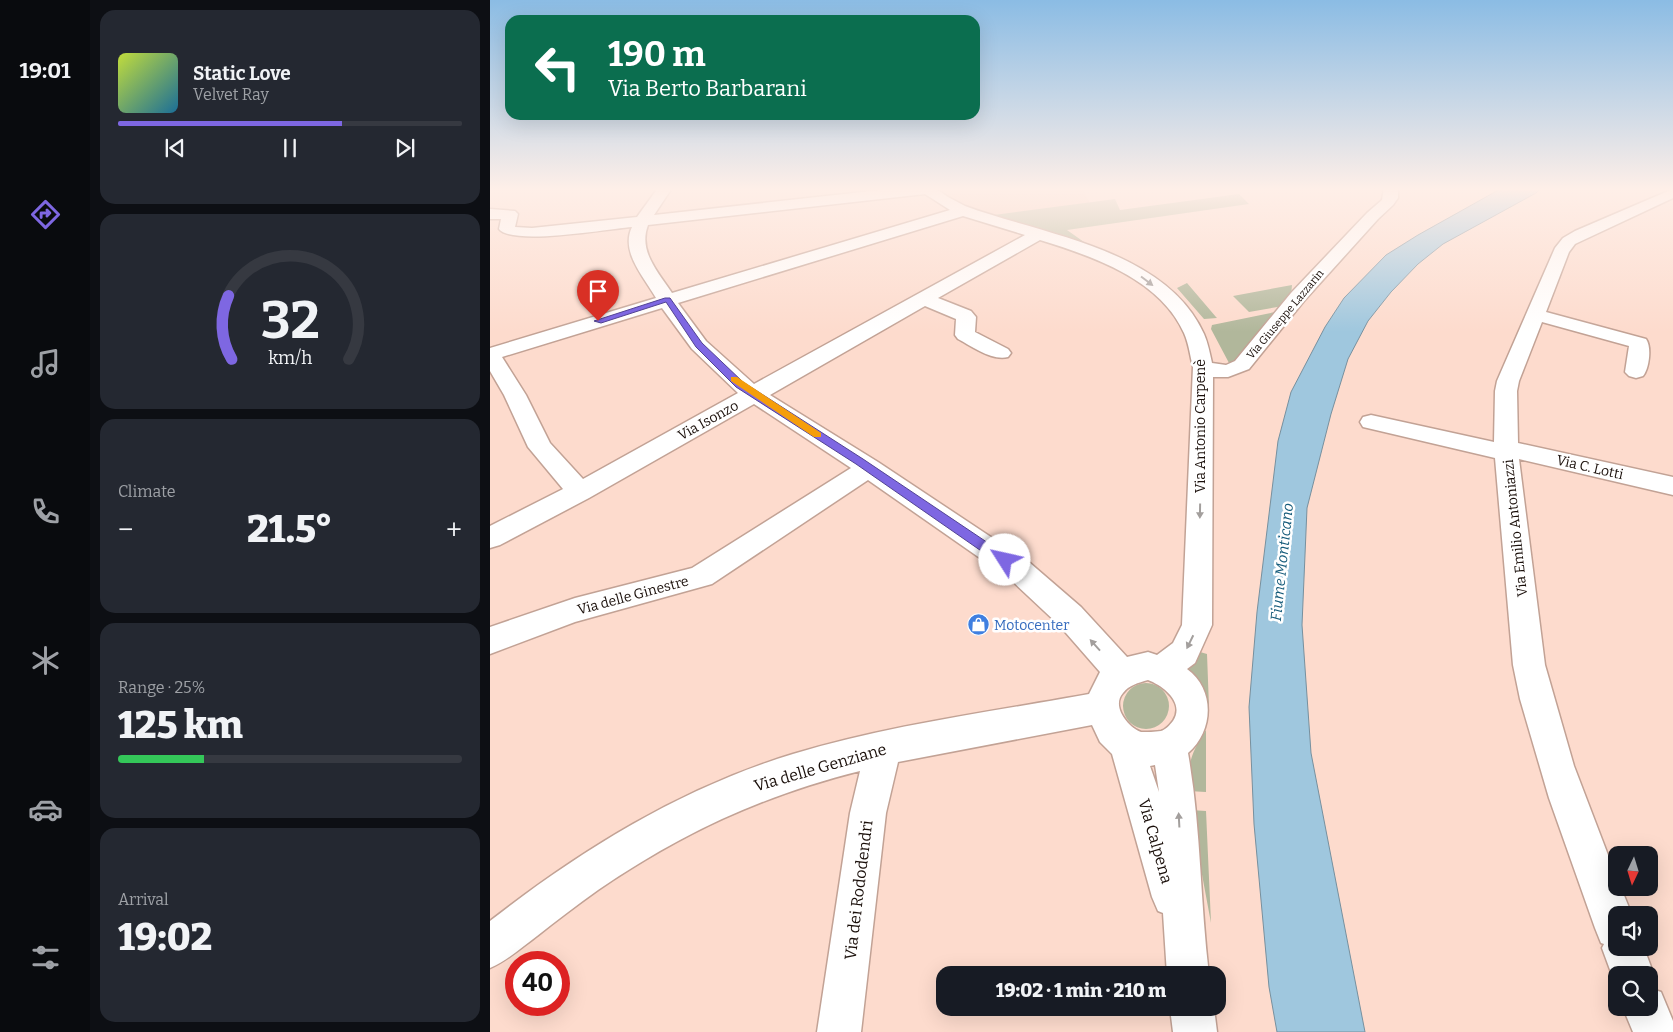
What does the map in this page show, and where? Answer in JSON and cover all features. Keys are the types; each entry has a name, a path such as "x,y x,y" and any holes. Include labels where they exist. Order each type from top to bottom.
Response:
{"street":[{"path":"636,236 637,249 642,260 699,345 740,384 869,468 1020,571 1070,616 1121,673"},
{"path":"580,492 540,447 515,395 490,354 879,236"},
{"name":"Via Isonzo","path":"490,538 580,492 1035,236"},
{"name":"Via Antonio Carpenè","path":"1041,236 1105,257 1145,280 1166,297 1184,316 1198,342 1203,367 1197,624 1184,653 1162,670"},
{"name":"Via Giuseppe Lazzarin","path":"1203,367 1224,372 1231,371 1242,365 1305,289 1356,236"},
{"name":"Via Emilio Antoniazzi","path":"1578,236 1569,242 1561,252 1508,381 1506,391 1507,450 1528,665 1535,698 1549,746 1608,906"},
{"path":"923,299 964,315 966,317 965,335 1002,353"},
{"path":"1536,316 1640,343 1636,372"},
{"name":"Via C. Lotti","path":"1371,422 1673,486"},
{"name":"Via delle Ginestre","path":"490,641 553,616 631,594 687,582 702,576 869,468"},
{"path":"1148,666 1162,670 1175,676 1191,699 1192,712 1189,726 1182,737 1170,746 1156,750 1140,749 1126,743 1114,734 1106,721 1103,707 1104,693 1111,682 1121,673 1134,668 1148,666"},
{"name":"Via delle Genziane","path":"490,947 531,914 606,862 674,821 749,787 814,766 883,749 1103,707"},
{"name":"Via Calpena","path":"1126,743 1186,957"},
{"name":"Via Calpena","path":"1170,746 1178,800 1186,957"},
{"name":"Via dei Rododendri","path":"840,1032 868,813 883,749"},
{"path":"1193,1016 1195,1032"},
{"path":"1648,1016 1655,1032"}],"green space":[{"path":"1058,236 1076,236 1091,247"},
{"path":"1187,283 1217,318 1204,319 1177,288"},
{"path":"1292,285 1291,296 1283,306 1249,312 1233,296"},
{"path":"1280,311 1236,362 1229,363 1211,329 1212,325"},
{"path":"1200,652 1207,654 1209,707 1206,706 1186,668"},
{"path":"1146,683 1159,687 1165,693 1169,706 1165,719 1159,725 1146,729 1133,725 1127,719 1123,706 1127,693 1133,687"},
{"path":"1206,730 1206,792 1188,791 1191,758"},
{"path":"1190,810 1206,811 1211,923"}],"water":[{"name":"Fiume Monticano","path":"1416,236 1457,236 1443,244 1418,264 1391,292 1368,321 1348,359 1331,414 1307,508 1302,625 1311,753 1365,1032 1277,1032 1269,987 1254,824 1249,707 1257,612 1278,441 1291,392 1325,327 1344,298 1386,255"}],"slow traffic":[{"path":"734,379 818,435"}],"place":[{"name":"Motocenter","path":"978,625"}],"route":[{"path":"598,321 668,299 675,313 699,345 740,384 1005,560"}]}
